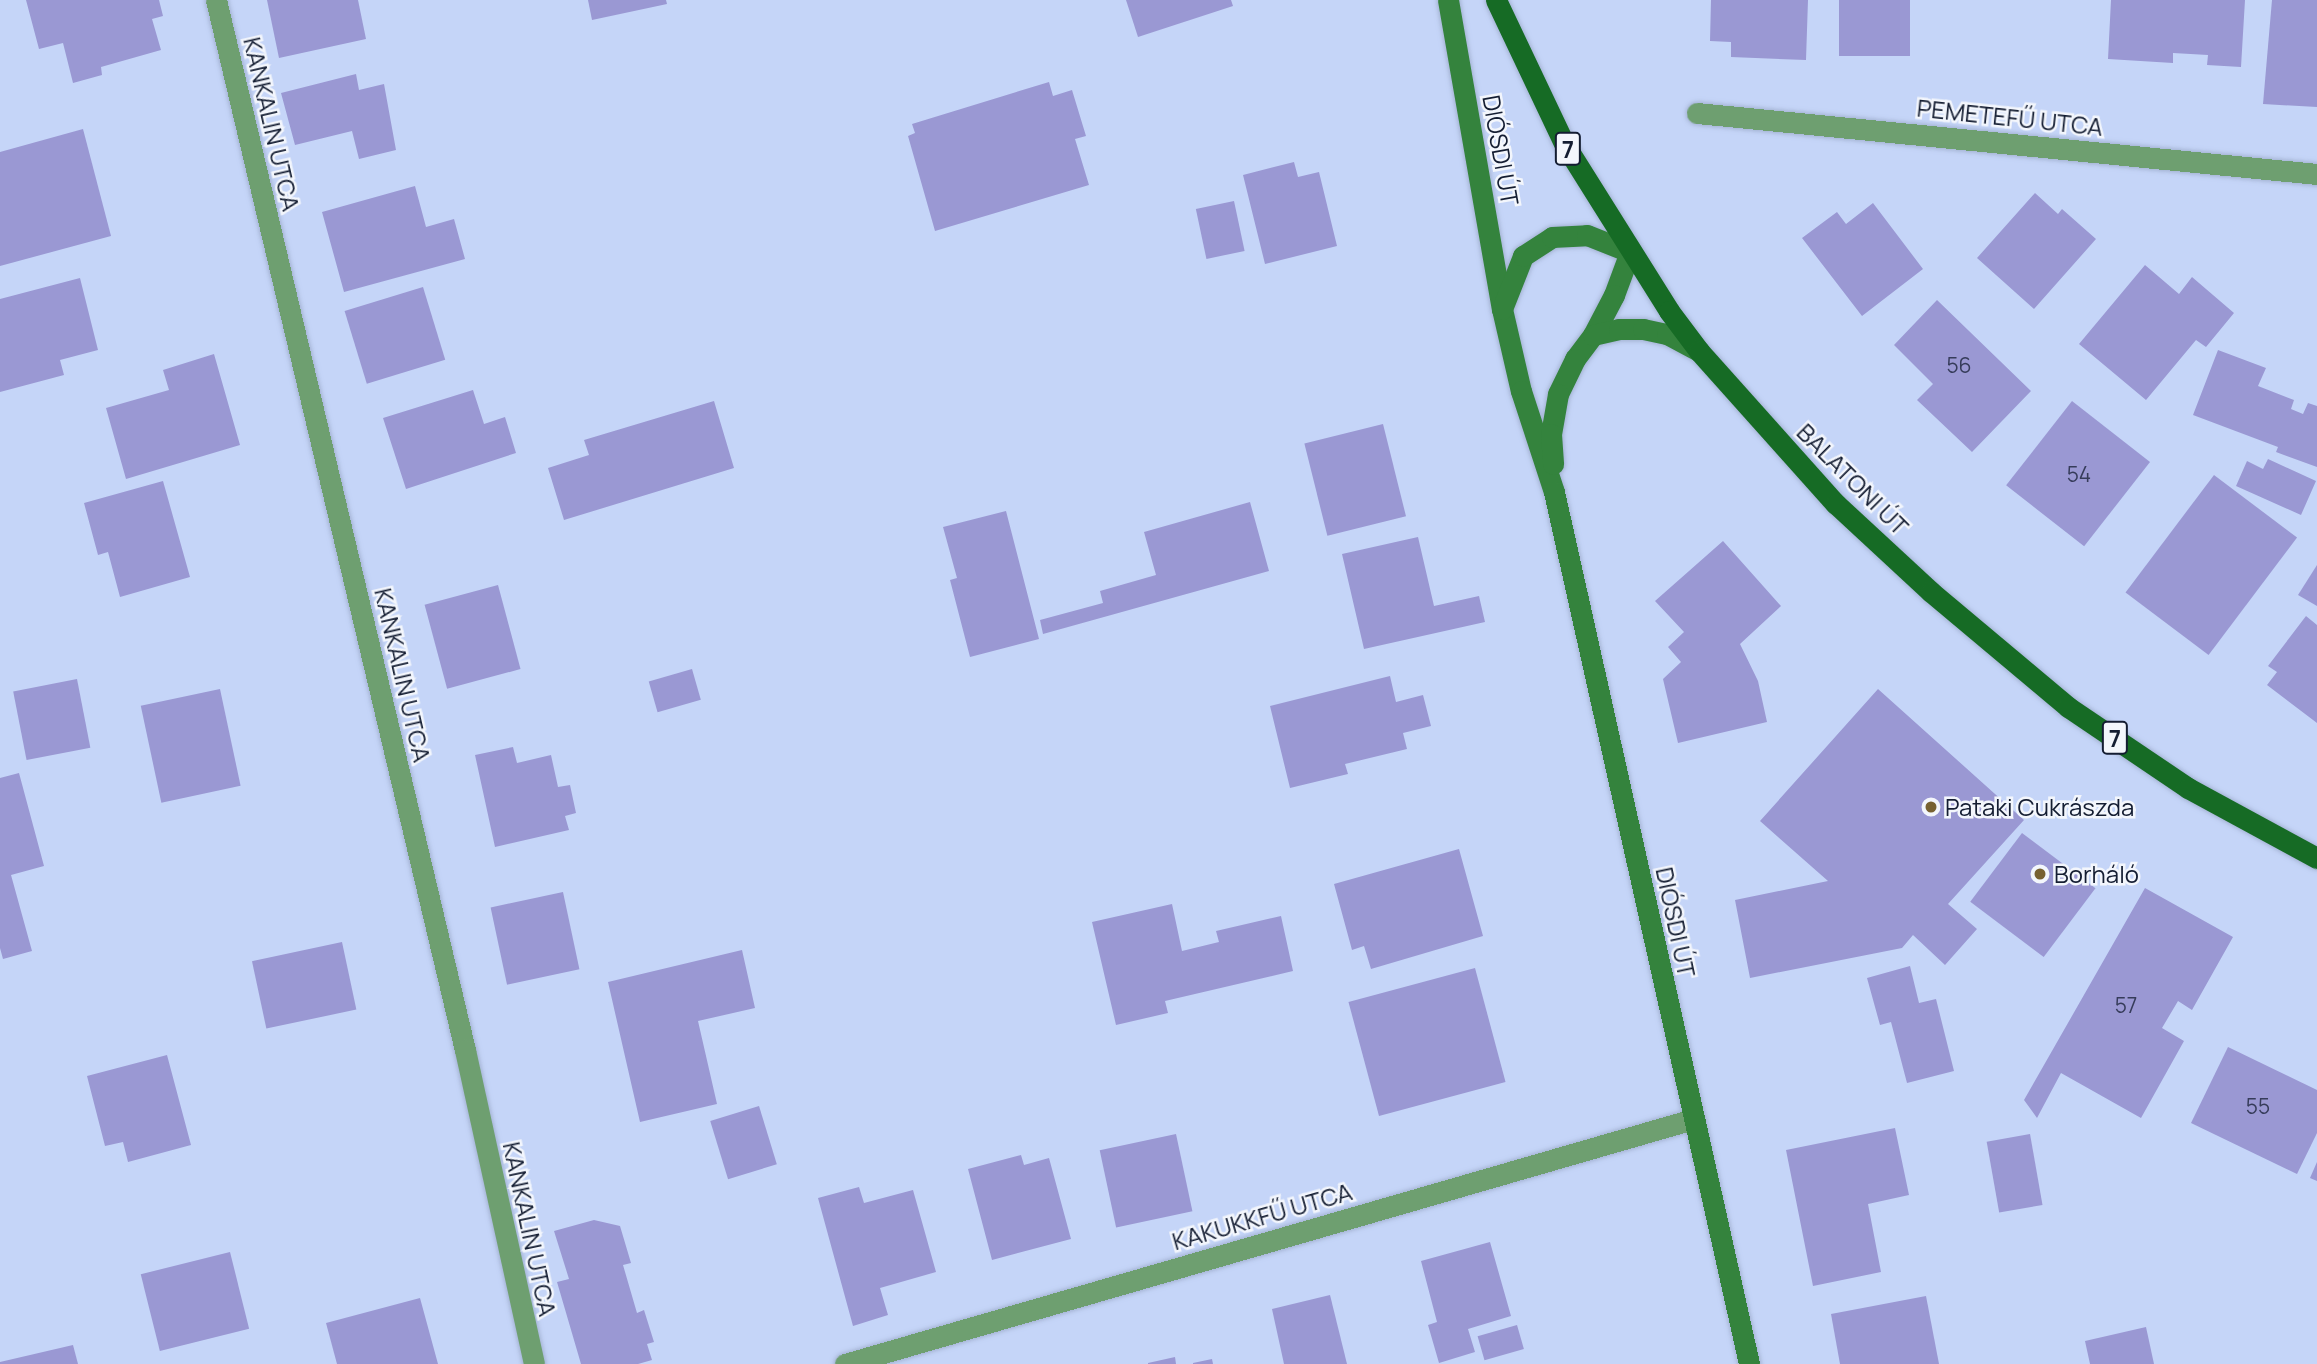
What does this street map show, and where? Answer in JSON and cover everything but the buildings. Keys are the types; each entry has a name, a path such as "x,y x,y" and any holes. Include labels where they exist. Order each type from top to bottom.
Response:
{"main road":[{"name":"DIÓSDI ÚT","path":"1448,0 1502,309 1521,391 1554,492 1749,1364"},
{"name":"BALATONI ÚT","path":"1496,0 1565,145 1630,252 1699,351 1836,504 1931,592 2068,707 2188,788 2317,858"},
{"path":"1502,309 1523,256 1552,237 1587,235 1630,252"},
{"name":"DIÓSDI ÚT","path":"1554,492 1551,434 1558,394 1575,359 1614,295 1630,252"},
{"path":"1592,335 1619,328 1643,329 1667,334 1699,351"}],"street":[{"name":"KANKALIN UTCA","path":"216,0 465,1051 534,1364"},
{"name":"PEMETEFŰ UTCA","path":"1697,113 2317,174"},
{"name":"KAKUKKFŰ UTCA","path":"845,1364 1693,1119"}],"place":[{"name":"Pataki Cukrászda","path":"1931,807"},
{"name":"Borháló","path":"2040,874"}]}
